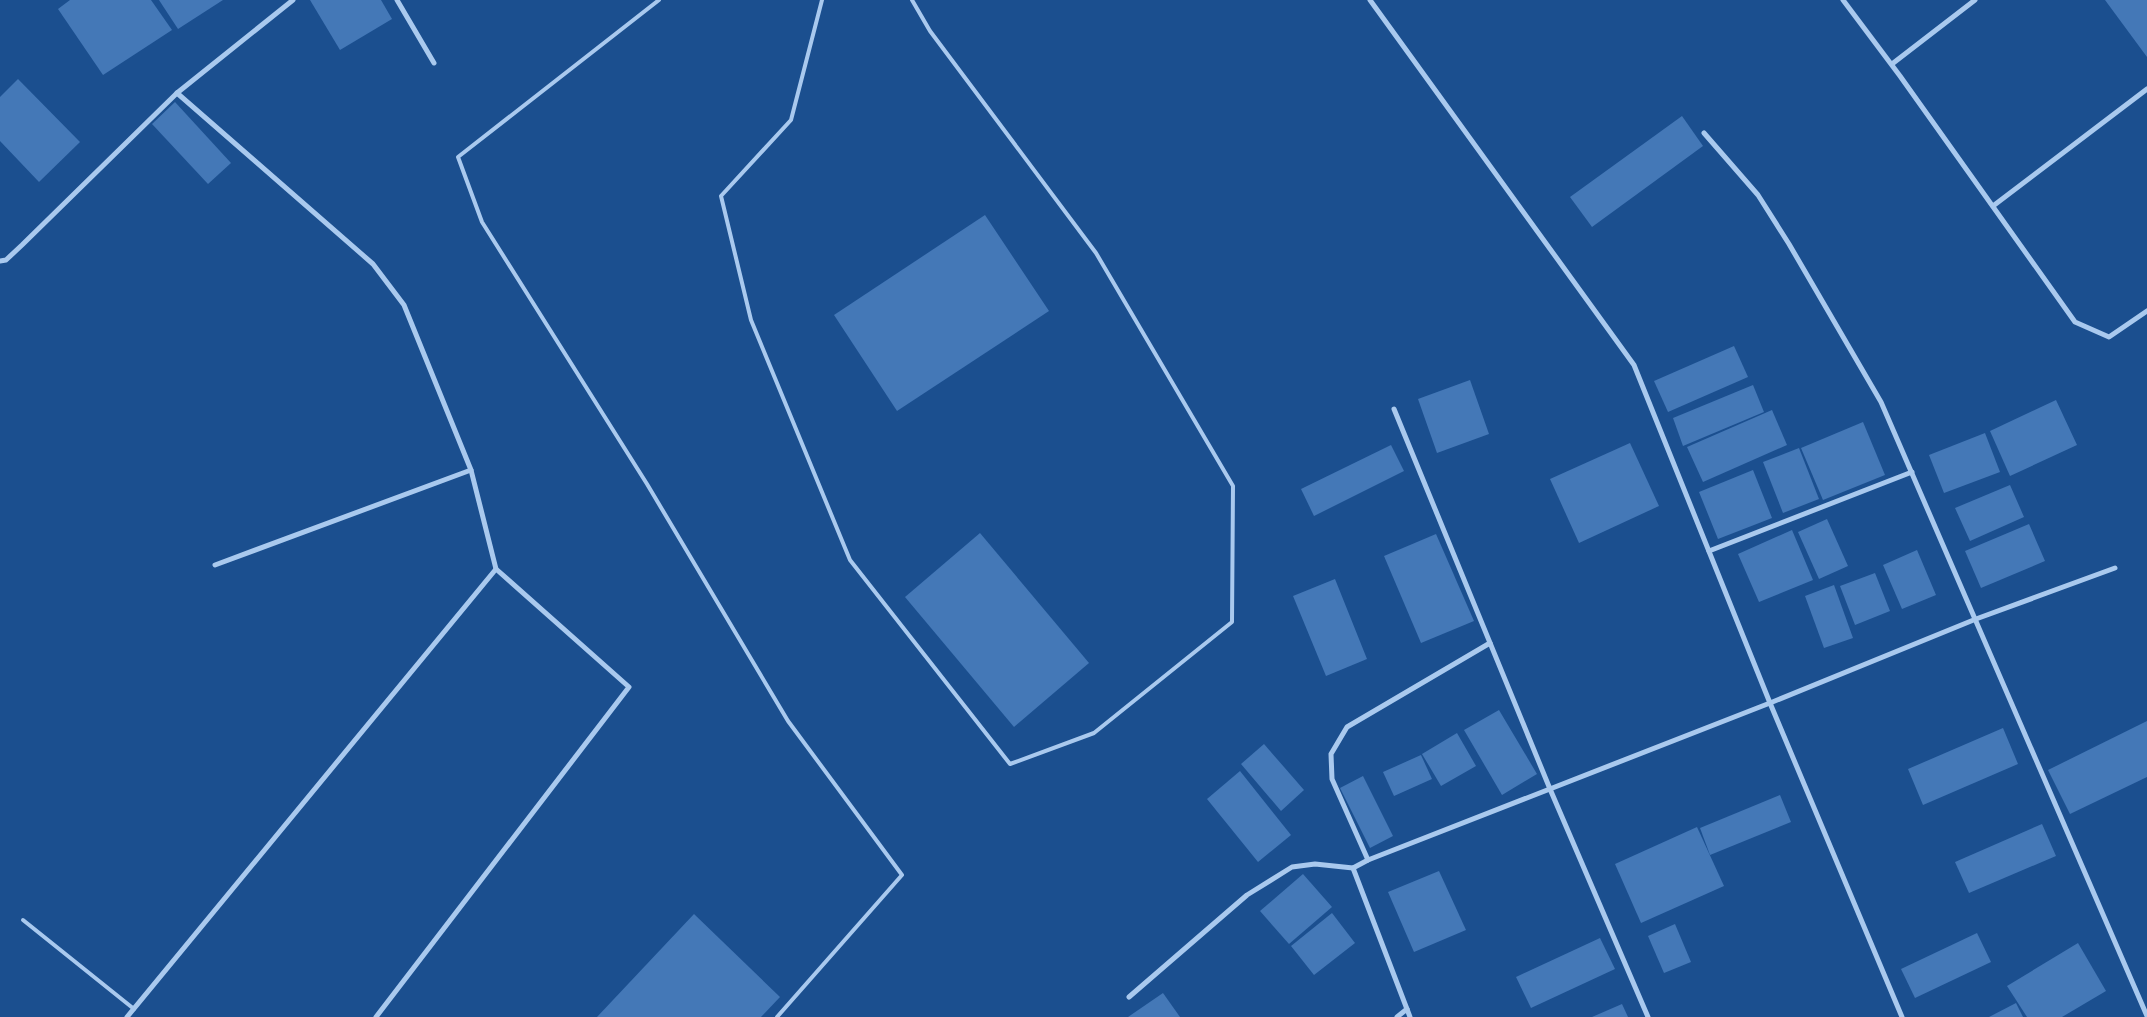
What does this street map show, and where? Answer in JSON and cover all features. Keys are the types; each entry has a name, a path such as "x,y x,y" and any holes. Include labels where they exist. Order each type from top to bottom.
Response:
{"street":[{"path":"0,261 6,260 22,245 178,93 293,0"},
{"path":"397,0 434,63"},
{"path":"1370,0 1634,365 1770,703 1902,1017"},
{"path":"1842,0 1892,64 2075,322 2109,337 2147,311"},
{"path":"1892,64 1975,0"},
{"path":"1993,206 2147,89"},
{"path":"178,93 373,264 404,305 471,470 496,569 629,687 376,1017"},
{"path":"1704,133 1758,195 1789,244 1881,402 2147,1016"},
{"path":"1394,409 1550,789 1648,1017"},
{"path":"215,565 471,470"},
{"path":"1709,551 1912,472"},
{"path":"1129,997 1248,895 1292,867 1315,864 1353,868 1368,860 1770,703 1976,619 2115,568"},
{"path":"127,1017 496,569"},
{"path":"1368,860 1332,780 1331,754 1347,727 1490,643"},
{"path":"1353,868 1410,1017"},
{"path":"1397,1017 1407,1009"}],"lane":[{"path":"659,0 458,157 482,222 646,484 788,721 902,875 777,1017"},
{"path":"822,0 792,120 721,196 751,320 850,560 1010,764 1094,734 1232,622 1233,486 1096,252 930,31 912,0"},
{"path":"23,920 134,1010"}],"building":[{"path":"70,0 151,0 172,30 103,75 58,9"},
{"path":"159,0 223,0 178,29"},
{"path":"310,0 381,0 392,19 340,50"},
{"path":"2105,0 2147,0 2147,57"},
{"path":"18,79 80,142 39,182 0,141 0,97"},
{"path":"175,102 231,163 208,184 152,124"},
{"path":"1682,116 1703,146 1592,227 1570,197"},
{"path":"985,215 1049,311 897,411 834,315"},
{"path":"1734,346 1748,377 1668,412 1654,381"},
{"path":"1470,380 1489,434 1437,453 1418,399"},
{"path":"1753,385 1764,412 1683,446 1673,418"},
{"path":"2056,400 2077,445 2010,476 1990,431"},
{"path":"1772,410 1787,445 1703,482 1687,447"},
{"path":"1863,422 1885,475 1823,500 1801,448"},
{"path":"1985,433 2000,472 1944,493 1929,455"},
{"path":"1630,443 1659,506 1579,543 1550,479"},
{"path":"1391,445 1404,471 1314,516 1301,489"},
{"path":"1799,448 1819,499 1783,513 1763,462"},
{"path":"1753,470 1772,518 1718,539 1699,492"},
{"path":"2010,485 2024,517 1970,541 1955,508"},
{"path":"1827,519 1848,566 1819,579 1798,532"},
{"path":"2029,524 2045,561 1981,588 1965,551"},
{"path":"1792,530 1813,580 1759,602 1738,554"},
{"path":"980,533 1089,663 1014,727 905,597"},
{"path":"1436,534 1474,621 1421,643 1384,556"},
{"path":"1917,550 1936,595 1902,609 1883,565"},
{"path":"1875,573 1890,611 1855,625 1840,586"},
{"path":"1335,579 1367,659 1326,676 1293,596"},
{"path":"1834,585 1853,638 1824,648 1805,596"},
{"path":"1499,710 1537,774 1502,795 1464,730"},
{"path":"2147,721 2147,777 2070,814 2048,770"},
{"path":"2003,728 2018,764 1923,805 1908,769"},
{"path":"1457,733 1476,766 1441,786 1422,754"},
{"path":"1264,744 1304,790 1281,811 1241,764"},
{"path":"1421,755 1432,779 1394,796 1383,772"},
{"path":"1240,771 1291,835 1258,862 1207,799"},
{"path":"1363,776 1393,836 1370,848 1340,788"},
{"path":"1780,795 1791,822 1710,855 1700,828"},
{"path":"2042,824 2056,856 1969,893 1955,862"},
{"path":"1697,827 1724,886 1641,923 1615,864"},
{"path":"1439,871 1466,930 1414,952 1388,892"},
{"path":"1303,874 1332,907 1289,944 1260,911"},
{"path":"1332,913 1355,943 1314,975 1291,946"},
{"path":"694,914 780,997 761,1017 597,1017"},
{"path":"1675,924 1691,962 1664,973 1648,936"},
{"path":"1977,933 1991,962 1915,998 1901,969"},
{"path":"1600,938 1615,969 1531,1008 1516,977"},
{"path":"2078,943 2106,991 2062,1017 2027,1017 2007,986"},
{"path":"1163,993 1180,1017 1128,1017"},
{"path":"2016,1003 2023,1017 1989,1017"},
{"path":"1622,1004 1628,1017 1592,1017"}]}
